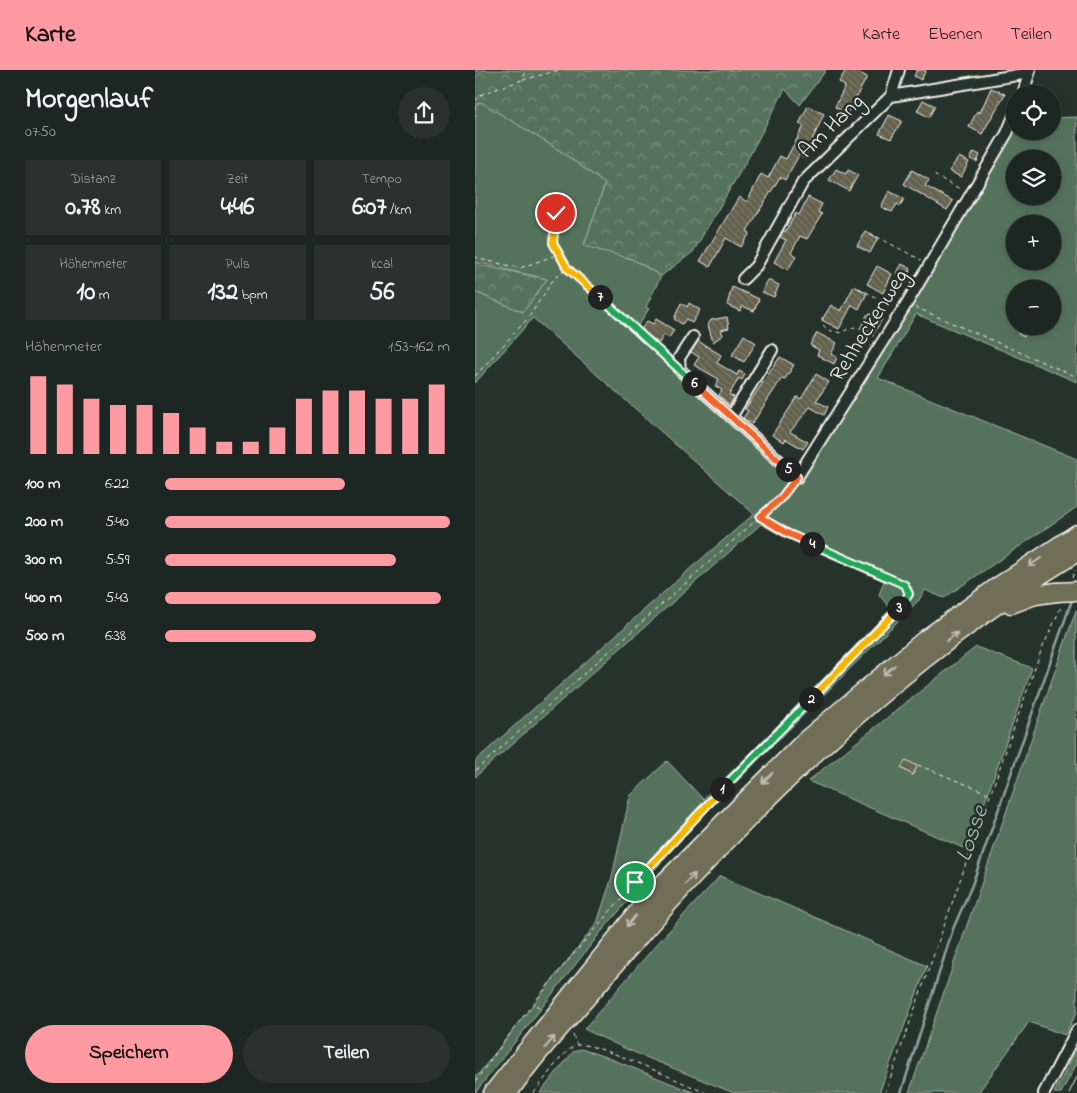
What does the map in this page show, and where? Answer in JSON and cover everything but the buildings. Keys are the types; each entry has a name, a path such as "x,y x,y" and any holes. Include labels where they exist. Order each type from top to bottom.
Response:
{"highway":[{"path":"508,1093 672,897 753,813 868,705 1074,544"},
{"path":"493,1093 649,898 806,740 926,639 996,588 1074,544"},
{"path":"981,616 1020,600 1059,599 1077,591"}],"street":[{"path":"891,96 899,70"},
{"path":"1025,85 1029,72"},
{"name":"Am Hang","path":"743,279 756,266 803,182 891,96 1029,72"},
{"name":"Rehheckenweg","path":"797,477 907,303 1006,135"},
{"path":"693,336 679,358 680,370 797,477"},
{"path":"731,417 773,350"},
{"path":"1044,1093 1077,1030"}],"path":[{"path":"522,80 527,70"},
{"path":"475,118 475,102 482,94 559,70"},
{"path":"934,175 966,192"},
{"path":"556,213 553,243 567,268 680,370"},
{"path":"870,233 923,261"},
{"path":"475,256 479,259 520,268 559,254"},
{"path":"475,376 529,317 553,280 567,268"},
{"path":"859,288 895,308"},
{"path":"907,303 1077,377"},
{"path":"822,317 823,325 828,330 841,333 850,327 856,326 873,335"},
{"path":"475,770 781,498 797,477"},
{"path":"475,1082 535,1004 635,882 701,810 904,604 909,594 905,585 787,533 760,517"},
{"path":"885,1093 1059,599"},
{"path":"918,765 991,794"},
{"path":"535,1004 541,1009"},
{"path":"570,1030 576,1038 577,1045"},
{"path":"535,1093 568,1051 577,1045 587,1045 609,1053 706,1093"}],"green space":[{"path":"475,70 826,70 800,105 785,89 747,160 693,252 661,276 632,259 584,246 605,184 562,152 481,102 475,105"},
{"path":"481,101 562,152 605,184 584,245 632,259 661,276 646,307 649,309 633,333 800,485 914,300 1007,140 1061,140 1061,118 1077,117 1077,382 916,314 878,378 1077,459 1077,507 944,598 925,590 919,600 695,823 601,932 475,1093 475,1075 477,1076 597,923 612,877 630,796 667,761 703,799 750,754 891,609 879,595 884,581 784,537 761,524 475,777 475,761 754,514 533,318 475,383 475,292 523,312 547,279 475,262 475,105"},
{"path":"475,262 479,265 547,279 523,312 475,292"},
{"path":"1076,610 1077,1012 1065,1035 1029,1022 978,1093 909,1093"},
{"path":"976,647 1032,668 968,850 808,781"},
{"path":"720,876 927,966 879,1093 734,1093 626,1049 584,1029 656,945"},
{"path":"1077,1048 1077,1063 1061,1093 1054,1093"},
{"path":"581,1049 606,1057 695,1093 540,1093 573,1052"}],"waterway":[{"name":"Losse","path":"901,1093 953,929 972,885 1073,597"}],"tram line":[{"path":"1069,1093 1077,1077"}],"route":[{"path":"556,213 553,243 567,268 797,477 781,498 760,517 787,533 905,585 909,594 904,604 871,635 781,730 701,810 635,882"}]}
